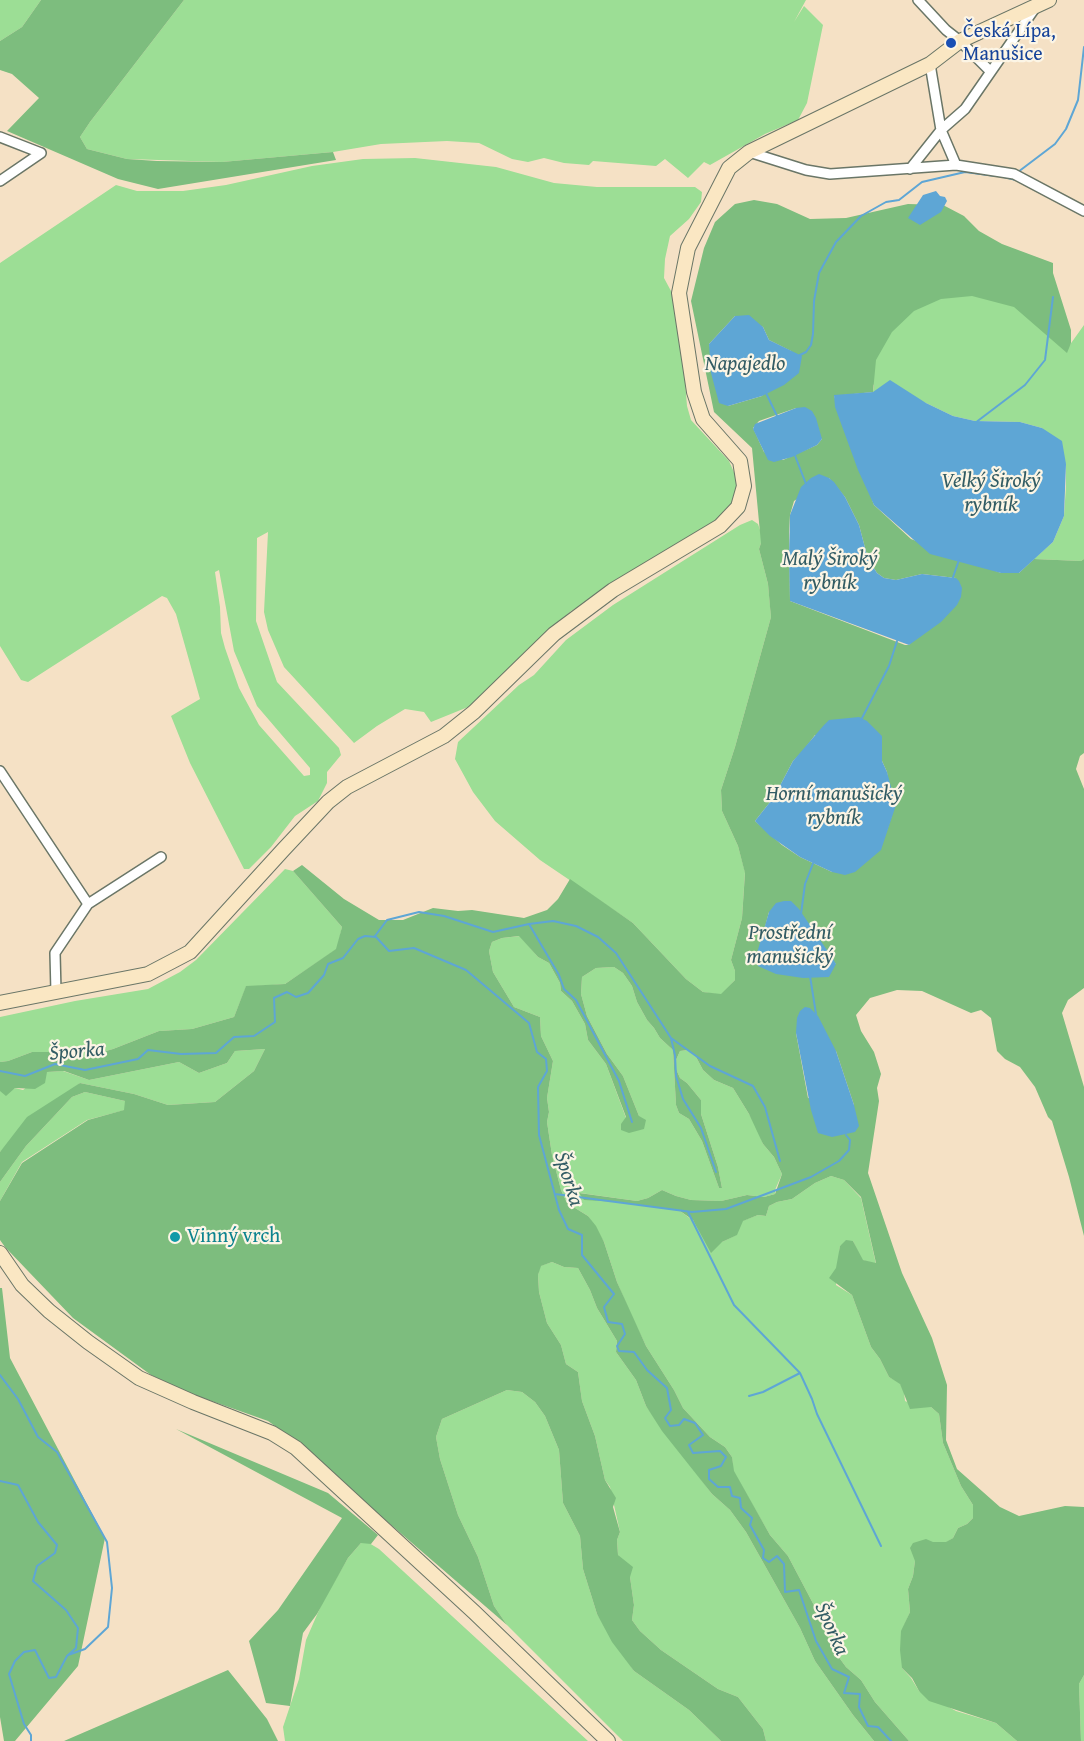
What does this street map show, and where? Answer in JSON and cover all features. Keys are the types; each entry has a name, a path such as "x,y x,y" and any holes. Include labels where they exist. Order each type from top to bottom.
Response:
{"street":[{"path":"918,0 990,71"},
{"path":"0,1003 147,974 190,952 328,802 347,787 444,736 474,712 554,634 613,590 720,526 738,507 744,486 740,461 703,419 694,392 679,293 688,248 729,168 750,152 930,64 960,41 1043,3"},
{"path":"909,169 941,130 964,109 990,71 1043,3"},
{"path":"930,64 941,130 956,165"},
{"path":"0,137 41,153 0,181"},
{"path":"750,152 806,170 830,174 956,165 1014,174 1084,211"},
{"path":"0,771 88,904"},
{"path":"56,992 55,953 88,904 161,858"},
{"path":"0,1253 22,1285 49,1311 139,1378 273,1433 296,1448 474,1612 608,1741"}],"green space":[{"path":"0,0 41,0 22,27 0,41"},
{"path":"41,0 184,0 80,137 87,149 127,159 157,161 222,162 333,152 336,160 158,189 118,179 7,131 39,98 12,74 0,70 0,41 22,27"},
{"path":"184,0 806,0 794,22 804,6 823,25 807,103 798,120 765,134 710,165 704,162 688,178 665,159 656,166 593,161 589,165 564,163 544,158 528,162 512,159 479,143 447,141 381,144 333,152 222,162 127,159 87,149 80,137"},
{"path":"415,158 496,167 554,183 597,187 695,187 702,192 701,202 689,219 670,236 664,278 671,291 684,367 687,406 691,420 729,461 737,479 737,497 732,508 717,524 571,611 473,705 431,722 424,712 405,709 354,743 284,667 268,630 264,612 268,532 257,538 256,621 277,682 339,748 341,755 327,772 327,783 318,801 295,816 271,847 249,869 244,869 190,763 171,716 200,699 176,614 167,598 162,596 28,682 21,680 0,646 0,263 116,185 137,191 183,191 226,185 312,166 363,159","holes":["219,570 234,651 257,706 310,768 310,775 304,776 259,725 239,688 221,633 215,572"]},
{"path":"754,200 777,204 810,219 846,218 908,204 943,205 964,216 979,231 1002,244 1053,263 1053,273 1071,330 1071,343 1067,353 1014,307 972,296 941,299 914,311 892,332 876,360 873,392 834,396 874,505 911,539 1001,573 1019,573 1034,559 1081,561 1084,559 1084,753 1080,756 1076,769 1084,789 1084,988 1068,1000 1062,1013 1084,1087 1084,1236 1052,1121 1035,1087 1020,1067 1005,1059 997,1051 991,1018 981,1010 971,1013 922,991 897,990 870,998 856,1015 861,1031 874,1052 881,1074 877,1088 879,1101 868,1173 902,1273 932,1338 947,1385 946,1440 957,1469 1000,1507 1019,1516 1065,1506 1084,1507 1084,1675 1079,1684 1081,1741 1017,1741 996,1723 929,1701 902,1668 901,1631 910,1612 908,1589 915,1561 910,1548 913,1543 926,1539 933,1542 946,1542 953,1538 958,1528 973,1518 973,1505 961,1486 943,1443 939,1414 931,1407 910,1409 900,1384 889,1377 871,1347 852,1295 829,1278 836,1268 840,1246 846,1240 853,1241 863,1260 876,1263 861,1197 844,1180 831,1176 815,1183 792,1199 769,1206 766,1216 758,1215 743,1221 737,1235 722,1242 711,1253 693,1220 680,1211 619,1202 584,1200 579,1193 637,1201 662,1190 691,1200 721,1201 747,1195 764,1197 775,1194 782,1174 733,1088 714,1080 703,1070 695,1055 688,1050 680,1051 676,1060 676,1069 680,1078 701,1100 701,1114 718,1167 722,1188 719,1188 702,1141 689,1119 679,1113 676,1105 673,1050 660,1038 647,1020 637,1002 632,986 623,973 614,967 596,968 582,977 581,994 587,1016 607,1054 623,1076 639,1116 646,1120 644,1129 629,1133 621,1130 621,1124 626,1117 606,1064 588,1040 585,1024 572,1001 561,991 560,983 549,963 538,957 519,936 492,942 489,951 493,972 514,1007 540,1017 541,1036 553,1061 547,1098 549,1112 547,1122 561,1190 567,1203 588,1216 596,1226 604,1242 617,1282 646,1346 683,1408 710,1437 725,1447 732,1457 734,1471 770,1535 788,1556 817,1611 835,1652 846,1667 861,1680 875,1702 909,1741 874,1741 815,1661 800,1628 746,1532 730,1510 712,1494 662,1431 646,1406 636,1380 616,1352 617,1341 597,1308 578,1268 564,1267 552,1262 541,1266 538,1275 539,1292 547,1323 561,1345 566,1364 578,1372 582,1401 595,1436 605,1480 616,1498 613,1507 620,1532 617,1540 618,1555 633,1567 630,1577 634,1605 632,1620 640,1631 661,1650 718,1689 738,1697 763,1729 766,1741 721,1741 689,1710 634,1671 612,1642 597,1614 583,1569 580,1536 563,1503 559,1450 545,1416 535,1402 522,1392 507,1390 442,1419 436,1437 440,1459 458,1515 478,1557 494,1606 507,1625 324,1467 303,1446 268,1421 189,1393 151,1375 73,1318 0,1240 0,1201 22,1163 88,1120 124,1110 125,1101 85,1092 72,1097 26,1146 0,1182 0,1152 27,1117 80,1083 134,1094 168,1105 215,1102 254,1071 265,1049 235,1051 227,1063 199,1073 179,1062 89,1080 64,1071 47,1072 45,1083 35,1089 15,1088 6,1096 0,1091 0,1062 32,1052 52,1052 85,1057 159,1031 192,1029 234,1017 246,986 285,984 336,949 342,927 293,871 302,865 344,899 379,920 403,920 433,908 472,910 524,918 547,910 558,899 570,879 633,923 686,979 703,992 721,994 735,980 731,960 742,918 745,873 738,846 722,811 721,790 771,617 768,584 759,549 761,543 752,448 714,412 691,301 704,248 715,222 735,204","holes":["735,316 763,327 769,340 791,351 762,396 728,406 709,344","796,408 822,439 817,445 783,460 764,452 753,428 759,421","829,478 845,497 859,525 868,559 877,573 884,578 896,580 922,574 956,578 909,645 905,645 790,601 790,515 794,501","815,735 882,736 882,761 887,772 892,815 887,830 832,872 800,857 782,845 755,821 774,797 793,761","769,912 836,964 756,960","796,1033 836,1051 854,1105 808,1098"]},
{"path":"956,261 1069,346 1084,325 1084,559 1081,561 1034,559 1053,542 1064,516 1066,486 1066,464 1042,428 1020,422 975,421 953,416 926,403 873,392 874,385 738,265"},
{"path":"752,520 758,524 761,533 759,549 768,584 771,617 721,790 722,811 738,846 745,872 742,918 731,960 735,980 721,995 703,992 686,979 633,923 540,860 495,821 473,792 455,759 458,742 519,685 534,675 566,640 613,605 740,525"},
{"path":"285,869 293,871 342,927 337,949 285,984 246,987 234,1017 192,1029 159,1031 85,1057 52,1052 32,1052 0,1062 0,1017 148,989 180,972 196,960"},
{"path":"520,936 538,957 549,963 560,983 561,991 572,1001 585,1024 588,1040 606,1064 626,1118 639,1116 623,1076 607,1054 587,1016 581,994 582,977 596,968 614,967 623,973 632,986 637,1002 647,1020 660,1038 673,1050 676,1105 679,1113 689,1119 702,1141 719,1188 722,1188 718,1167 701,1114 701,1100 680,1078 676,1069 676,1060 680,1051 688,1050 695,1055 703,1070 714,1080 733,1088 782,1174 775,1194 764,1197 747,1195 721,1201 691,1200 662,1190 637,1201 580,1193 584,1199 680,1211 722,1242 736,1235 742,1221 758,1215 766,1216 769,1206 792,1199 815,1183 831,1176 844,1180 861,1198 876,1264 862,1260 853,1241 840,1246 836,1285 852,1295 871,1347 889,1377 900,1383 905,1401 919,1407 931,1407 939,1414 943,1443 961,1486 973,1505 973,1518 958,1528 953,1538 947,1542 933,1542 915,1561 908,1589 910,1612 904,1626 902,1668 919,1691 956,1711 996,1723 1017,1741 909,1741 875,1702 861,1680 846,1667 835,1652 817,1611 788,1556 770,1535 733,1471 732,1457 725,1447 710,1437 683,1408 646,1346 631,1315 604,1242 588,1216 567,1203 561,1190 547,1122 549,1112 547,1098 553,1061 541,1036 540,1017 514,1007 493,972 489,951 492,942 502,938"},
{"path":"265,1049 254,1071 215,1102 168,1105 134,1094 80,1083 0,1152 0,1091 10,1091 15,1088 23,1090 47,1072 63,1071 89,1080 179,1062 199,1073 227,1063 235,1051"},
{"path":"85,1092 125,1101 125,1110 87,1120 22,1162 0,1201 0,1182 26,1146 72,1097"},
{"path":"552,1262 564,1267 578,1268 597,1308 617,1341 616,1352 636,1380 646,1406 712,1494 730,1510 746,1532 800,1628 815,1661 874,1741 766,1741 763,1729 738,1697 718,1689 661,1650 640,1631 632,1620 634,1605 630,1577 618,1555 617,1540 620,1532 610,1487 605,1480 595,1436 582,1401 578,1372 566,1364 561,1345 547,1323 539,1292 540,1266"},
{"path":"0,1288 2,1288 10,1358 105,1538 78,1666 15,1741 4,1741 0,1717"},
{"path":"507,1390 522,1392 535,1402 545,1416 559,1450 563,1503 580,1536 583,1569 597,1614 634,1671 689,1710 721,1741 623,1741 507,1625 494,1606 478,1557 458,1515 440,1459 436,1437 442,1419"},
{"path":"176,1429 328,1493 378,1535 371,1544 361,1543 348,1558 317,1614 303,1633 290,1706 266,1703 249,1641 278,1610 342,1518"},
{"path":"361,1543 369,1543 379,1549 588,1741 285,1741 283,1727 299,1679 306,1640 323,1601 348,1558"},
{"path":"228,1670 267,1719 278,1741 64,1741"},
{"path":"1084,1675 1084,1741 1081,1741 1079,1684"}],"water":[{"path":"936,191 947,201 941,212 920,225 908,218 923,195"},
{"name":"Napajedlo","path":"749,315 763,327 769,340 802,356 799,373 784,385 762,396 728,406 719,403 711,373 709,344 735,316"},
{"name":"Velký Široký rybník","path":"890,380 926,403 953,416 975,421 1020,422 1042,428 1062,441 1066,464 1064,516 1053,542 1019,573 1001,573 930,554 874,505 858,470 835,407 834,395 873,392"},
{"path":"805,407 812,411 816,418 822,439 817,445 792,457 774,462 768,460 753,429 755,424 796,408"},
{"name":"Malý Široký rybník","path":"819,474 834,482 845,497 859,525 868,559 877,573 884,578 896,580 922,574 956,578 959,581 962,588 957,605 941,622 909,645 790,601 790,515 801,487"},
{"name":"Horní manušický rybník","path":"859,717 867,721 882,736 882,761 896,805 881,850 855,872 845,875 832,872 800,857 770,836 755,821 774,797 793,761 829,720"},
{"name":"Prostřední manušický","path":"791,901 799,909 836,964 829,977 803,978 776,974 758,966 757,953 769,912 776,903"},
{"path":"805,1007 810,1008 818,1016 836,1051 859,1126 855,1132 832,1137 818,1133 811,1110 796,1033 797,1018"}],"waterway":[{"path":"1018,172 1055,144 1066,129 1078,100 1084,47"},
{"path":"800,355 806,352 811,345 814,301 819,273 836,242 861,216 886,202 899,200 922,182 965,172 996,176"},
{"path":"1004,177 1016,180 1017,177"},
{"path":"975,423 1025,385 1045,360 1053,297"},
{"path":"766,393 778,418"},
{"path":"794,453 806,484"},
{"path":"952,580 959,560"},
{"path":"861,720 889,666 897,641"},
{"path":"801,914 805,884 814,861"},
{"path":"375,936 387,920 419,912 444,916 493,932 553,921 576,926 598,937 616,953 671,1038 710,1066 753,1086 765,1107 780,1161"},
{"path":"529,924 559,975 564,989 576,1000 619,1081 632,1122"},
{"name":"Šporka","path":"0,1071 25,1076 55,1064 85,1070 138,1059 148,1050 181,1054 216,1053 234,1037 254,1036 275,1022 274,998 287,992 296,997 308,993 324,975 328,964 343,958 358,939 365,936 376,937 389,951 414,948 466,970 529,1023 537,1052 546,1059 547,1071 538,1087 539,1135 559,1210 568,1229 582,1235 582,1255 614,1294 604,1307 608,1322 622,1324 625,1334 617,1346 619,1351 634,1352 647,1370 667,1388 671,1410 665,1418 670,1426 679,1425 684,1419 695,1423 703,1435 689,1445 693,1453 720,1451 726,1457 721,1466 709,1470 709,1479 718,1487 730,1487 732,1496 740,1498 741,1508 752,1518 750,1525 764,1550 763,1558 769,1562 777,1556 784,1564 785,1592 799,1590 816,1641 832,1669 849,1677 844,1693 860,1694 859,1707 868,1726 878,1727 891,1741"},
{"path":"810,976 816,1014"},
{"path":"671,1038 676,1076 683,1099 701,1128 716,1172"},
{"path":"555,1194 692,1212 726,1209 811,1177 839,1161 849,1150 850,1140 846,1135"},
{"path":"688,1212 734,1305 800,1373 817,1414 881,1546"},
{"path":"749,1396 763,1392 800,1373"},
{"path":"0,1375 18,1399 38,1437 57,1452 107,1542 112,1588 108,1627 85,1649 68,1655"},
{"name":"Šporka","path":"0,1481 18,1485 38,1522 57,1545 55,1553 37,1566 33,1581 66,1610 78,1628 76,1648 67,1656 56,1677 49,1678 35,1650 24,1652 15,1661 9,1674 24,1724 31,1735 31,1741"}],"place":[{"name":"Česká Lípa, Manušice","path":"951,43"},
{"name":"Vinný vrch","path":"175,1237"}]}
